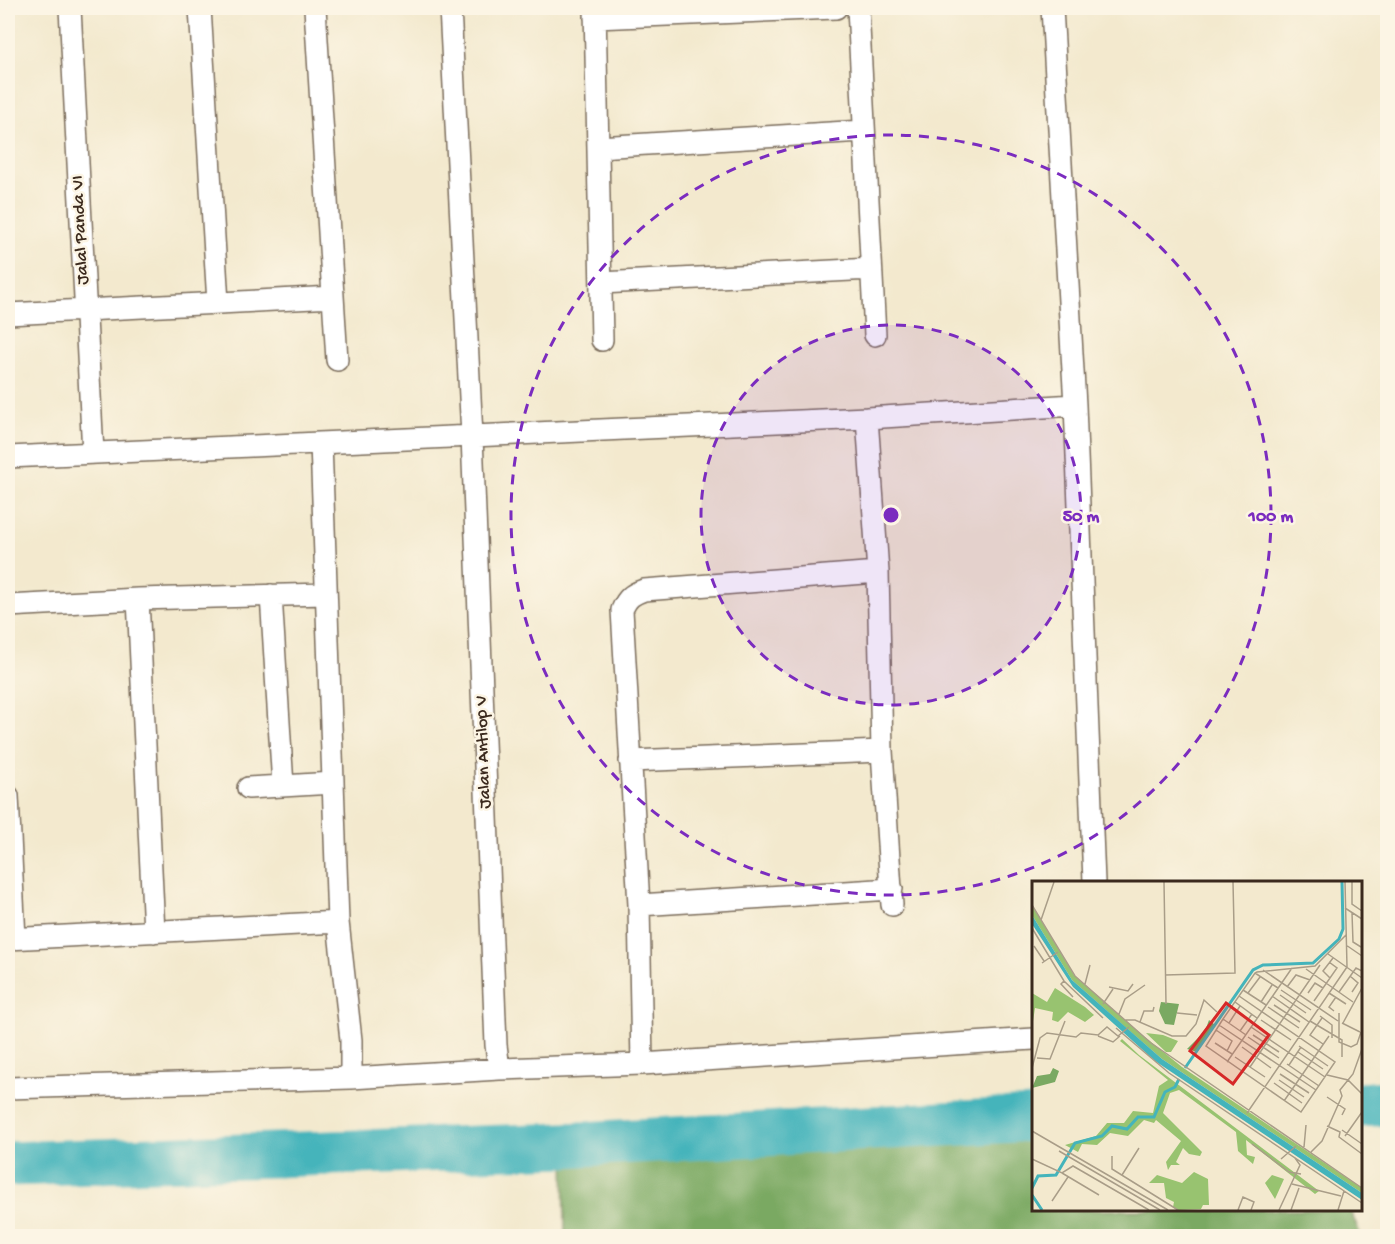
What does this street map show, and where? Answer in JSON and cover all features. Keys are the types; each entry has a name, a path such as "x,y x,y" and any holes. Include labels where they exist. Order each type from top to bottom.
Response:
{"street":[{"name":"Jalal Panda VI","path":"70,8 93,453"},
{"path":"200,8 218,303"},
{"path":"315,8 337,360"},
{"name":"Jalan Antilop V","path":"450,8 472,436 495,1033 499,1068"},
{"path":"602,340 595,13 836,8"},
{"path":"858,8 875,335"},
{"path":"1052,8 1075,405 1094,881"},
{"path":"598,147 863,131"},
{"path":"601,283 871,269"},
{"path":"8,314 333,297"},
{"path":"8,457 867,418 1075,405"},
{"path":"639,905 892,897 882,751 878,572 867,418"},
{"path":"321,443 338,922 351,1040 351,1078"},
{"path":"642,1064 639,905 622,610 626,601 633,594 644,590 878,572"},
{"path":"8,606 138,599 325,594"},
{"path":"271,595 283,786"},
{"path":"138,599 154,932"},
{"path":"630,761 882,751"},
{"path":"248,788 333,783"},
{"path":"8,796 11,939 338,922"},
{"path":"8,1088 351,1078 499,1068 642,1064 1032,1039"}],"green space":[{"path":"1032,1121 1032,1211 1350,1211 1361,1236 836,1236 807,1234 806,1236 565,1236 564,1145"}],"waterway":[{"path":"1362,1105 1388,1103"},
{"path":"8,1164 564,1145 1032,1119"}]}
